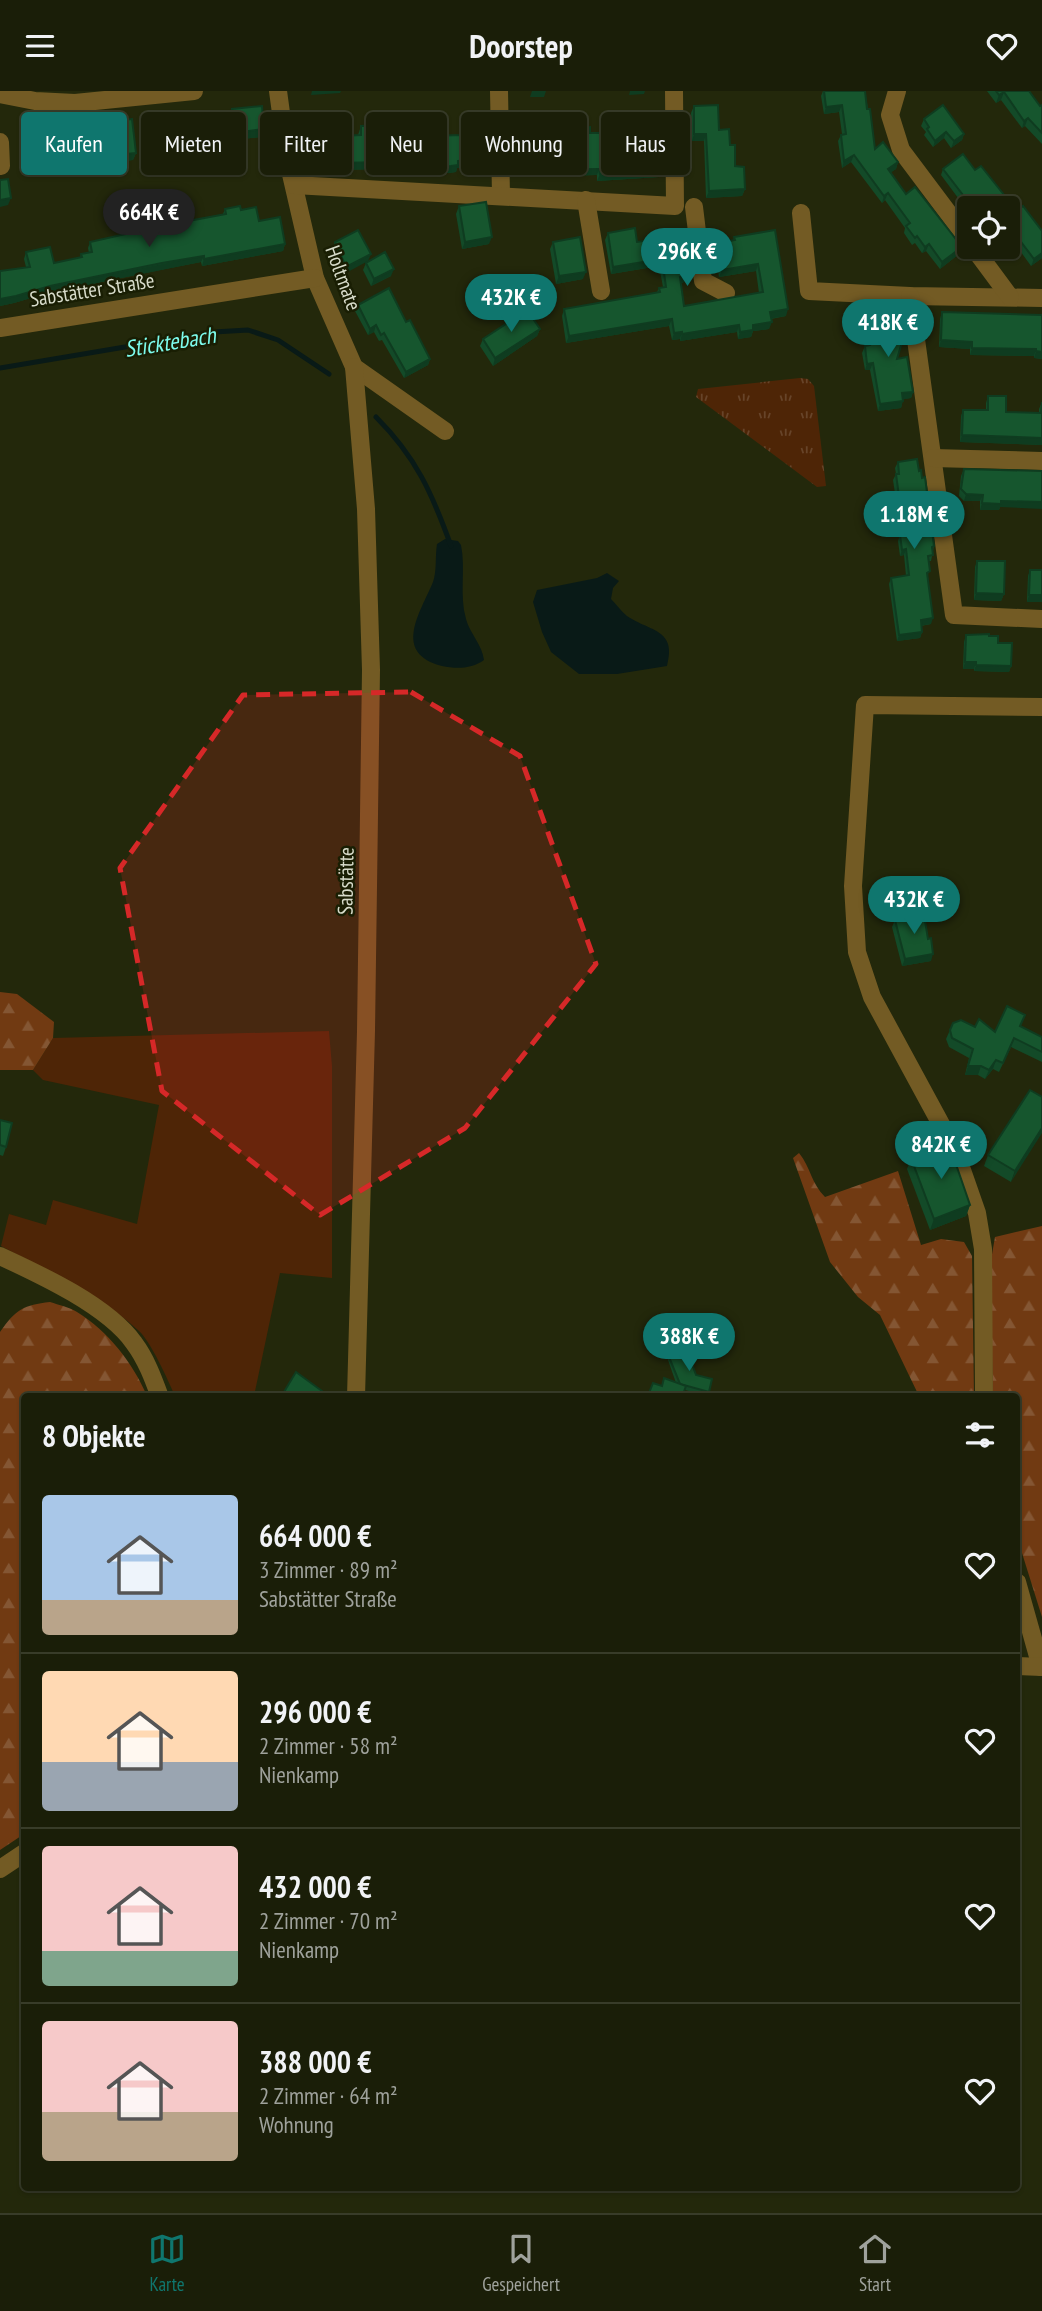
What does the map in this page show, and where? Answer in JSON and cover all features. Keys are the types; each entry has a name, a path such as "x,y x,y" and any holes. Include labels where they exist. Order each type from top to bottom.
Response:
{"street":[{"path":"0,94 35,101 75,103 194,91"},
{"name":"Holtmate","path":"278,91 287,157 315,278 354,367"},
{"path":"499,91 501,195"},
{"path":"674,91 675,206"},
{"path":"897,91 890,115 901,150 957,225"},
{"path":"0,142 1,166"},
{"path":"294,185 701,207 703,281 726,293"},
{"path":"586,200 601,291"},
{"path":"801,213 809,291 1042,298"},
{"path":"982,259 1010,297"},
{"name":"Sabstätter Straße","path":"0,328 315,278"},
{"path":"910,296 954,615 1042,619"},
{"path":"354,367 445,431"},
{"name":"Sabstätte","path":"354,367 366,509 371,670 366,1031 356,1393"},
{"path":"933,458 1042,461"},
{"path":"984,1393 983,1249 977,1213 955,1150 872,997 857,952 853,885 865,705 1042,707"},
{"path":"0,1256 106,1314 134,1343 158,1393"},
{"path":"1020,1593 1041,1667 1020,1666"},
{"path":"0,1869 21,1855"}],"highlighted area":[{"path":"411,692 520,756 596,964 465,1128 320,1215 162,1091 120,868 243,695"}],"green space":[{"path":"808,379 814,386 826,486 817,487 696,397 698,389"},
{"path":"0,992 17,994 54,1022 53,1038 33,1070 0,1070"},
{"path":"329,1031 332,1066 332,1278 280,1273 255,1393 174,1393 144,1336 124,1318 55,1274 1,1246 9,1214 46,1225 53,1200 137,1224 159,1105 43,1080 33,1070 53,1038"},
{"path":"799,1153 825,1197 898,1171 921,1245 941,1239 964,1242 972,1256 974,1393 918,1393 880,1315 858,1297 830,1262 793,1158"},
{"path":"1042,1226 1042,1617 1020,1547 1020,1393 993,1393 990,1266 995,1237"},
{"path":"50,1302 74,1310 88,1320 109,1338 127,1360 146,1393 21,1393 21,1836 0,1850 0,1332 21,1309"}],"shaded area":[{"path":"445,539 458,541 461,545 464,610 484,660 469,667 447,667 427,660 418,652 414,642 417,619 434,578 437,544"},
{"path":"607,573 619,581 613,588 611,599 627,616 665,638 669,654 667,666 617,674 579,674 551,652 533,602 537,590 597,578"}],"building":[{"path":"824,91 865,91 875,149 883,142 898,162 888,169 906,194 915,187 957,241 957,251 942,262 929,244 925,247 917,236 915,238 906,226 910,223 888,193 884,196 854,155 844,161 841,135 846,134 842,105 826,107"},
{"path":"996,91 1029,91 1040,106 1042,105 1042,133 1028,118 1024,121 1004,92 999,95"},
{"path":"718,105 719,130 729,129 730,145 735,145 735,166 744,167 745,189 709,191 706,134 694,134 694,106"},
{"path":"943,105 964,134 954,141 946,132 935,141 927,129 929,127 924,119"},
{"path":"262,106 260,130 246,131 246,112 232,112 232,109"},
{"path":"127,119 132,119 136,153 127,154"},
{"path":"361,126 366,126 366,162 352,163 352,135 361,135"},
{"path":"587,127 590,127 590,133 601,133 601,174 599,169 587,169"},
{"path":"447,135 461,135 461,161 458,161 458,165 447,166"},
{"path":"963,154 975,170 981,166 1005,196 964,196 943,169"},
{"path":"8,179 11,198 0,200 0,180"},
{"path":"486,202 492,237 465,242 459,206"},
{"path":"240,206 241,210 256,207 259,221 280,217 285,244 204,259 204,256 162,263 0,299 0,271 30,267 26,252 50,247 54,263 82,257 81,254 92,252 90,242 139,231 138,226 186,216 188,221 226,214 225,209"},
{"path":"1023,206 1042,231 1042,253 1034,259 1020,241 1020,208"},
{"path":"635,228 637,242 667,238 669,234 684,235 689,263 684,264 686,276 680,277 684,306 763,292 758,264 722,270 717,243 735,240 734,237 775,230 788,309 770,312 772,322 753,325 753,330 740,332 739,325 674,333 672,319 569,336 564,309 660,292 659,288 666,287 662,259 613,267 608,233"},
{"path":"358,230 371,254 346,267 335,242"},
{"path":"580,237 586,272 559,276 553,242"},
{"path":"385,252 394,269 374,279 366,263"},
{"path":"389,288 406,322 410,320 430,359 406,372 384,333 381,335 376,325 370,329 358,305"},
{"path":"527,310 540,329 495,358 483,339"},
{"path":"942,312 1042,315 1042,352 1036,349 972,348 972,342 941,340"},
{"path":"898,314 902,342 897,359 907,357 913,392 902,393 903,401 880,404 873,363 867,364 865,346 870,345 867,322 869,317"},
{"path":"988,396 1006,396 1006,412 1041,413 1042,402 1042,438 962,435 963,410 988,410"},
{"path":"917,459 922,478 925,477 934,546 933,555 928,556 930,571 927,573 933,618 921,620 922,632 899,635 891,578 909,575 906,549 902,550 900,535 904,534 896,474 899,474 898,462"},
{"path":"964,469 1042,471 1042,502 982,503 983,495 966,494 961,489"},
{"path":"977,561 1005,561 1004,594 976,593"},
{"path":"1030,570 1042,570 1042,595 1029,595"},
{"path":"966,635 998,636 998,643 1012,643 1011,666 965,662"},
{"path":"918,913 919,916 924,915 933,954 905,959 895,920 900,919 900,916"},
{"path":"1007,1006 1025,1015 1020,1026 1042,1037 1042,1052 1014,1038 1003,1063 996,1060 989,1070 981,1066 968,1066 973,1049 952,1038 950,1030 953,1023 961,1020 975,1027 979,1019 995,1032"},
{"path":"1030,1090 1042,1097 1042,1128 1015,1171 988,1155"},
{"path":"0,1120 12,1123 6,1147 0,1145"},
{"path":"949,1144 970,1205 934,1219 911,1158"},
{"path":"687,1350 696,1375 712,1379 709,1392 680,1384 669,1357"},
{"path":"296,1372 322,1391 321,1393 283,1393"},
{"path":"664,1378 686,1386 683,1393 649,1393 653,1383 662,1386"}],"waterway":[{"name":"Sticktebach","path":"0,368 214,332 248,330 278,340 329,374"},
{"path":"376,417 412,461 437,509 451,546"}]}
